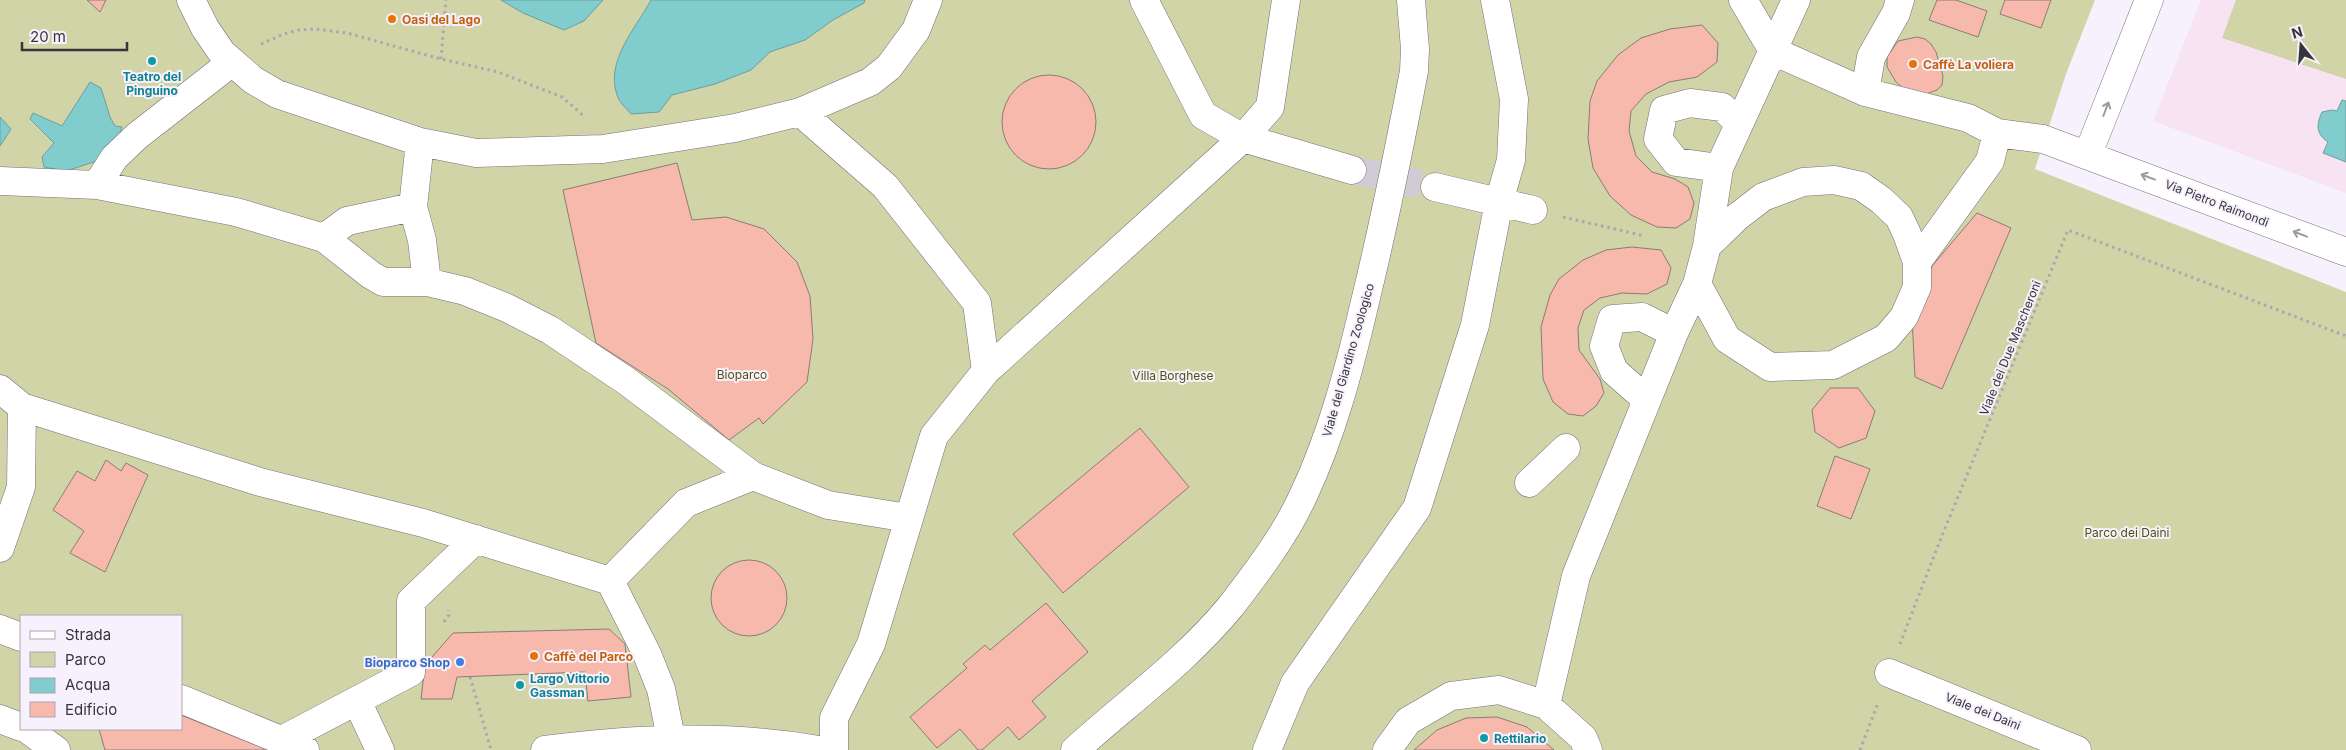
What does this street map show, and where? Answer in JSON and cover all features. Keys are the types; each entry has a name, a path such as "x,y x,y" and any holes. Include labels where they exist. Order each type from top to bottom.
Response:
{"street":[{"path":"191,0 212,39 232,62 253,80 277,94 420,142 476,153 603,149 735,128 800,112 870,82 889,66 916,30 928,0"},
{"path":"1144,0 1203,115 1243,138 1352,170"},
{"path":"834,750 834,718 871,644 934,436 986,371 1243,138 1270,107 1286,0"},
{"name":"Viale del Giardino Zoologico","path":"1074,750 1169,668 1216,623 1271,552 1304,495 1329,432 1346,376 1382,231 1414,71 1415,49 1411,0"},
{"path":"1267,750 1295,683 1417,508 1475,325 1499,202 1511,160 1514,99 1495,0"},
{"path":"1743,0 1773,51"},
{"path":"1546,705 1576,576 1674,332 1697,284 1707,246 1718,168 1796,0"},
{"path":"1865,92 1871,57 1896,13 1900,0"},
{"path":"2088,154 2149,0"},
{"name":"Via Pietro Raimondi","path":"1773,51 1865,92 1968,118 1997,133 2043,139 2088,154 2346,252"},
{"path":"97,185 114,158 138,136 232,62"},
{"path":"1718,168 1676,162 1658,139 1664,110 1690,102 1722,107 1739,123"},
{"path":"800,112 885,186 977,303 986,371"},
{"path":"1917,262 1990,161 1997,133"},
{"path":"420,142 413,207 422,240 427,282"},
{"path":"1697,284 1727,339 1770,366 1833,365 1886,338 1904,316 1916,287 1917,262 1908,234 1899,217 1881,200 1860,186 1834,180 1803,182 1763,197 1737,217 1707,246"},
{"path":"0,181 97,185 236,212 324,238 371,275 383,282 427,282 465,291 507,308 550,330 625,380 753,476 828,505 908,518"},
{"path":"1434,187 1533,210"},
{"path":"324,238 347,221 413,207"},
{"path":"1647,400 1614,371 1604,346 1612,319 1642,317 1674,332"},
{"path":"0,388 22,407 260,482 423,523 610,581 647,654 661,689 671,738"},
{"path":"0,548 21,487 22,407"},
{"path":"1529,482 1566,448"},
{"path":"610,581 686,502 753,476"},
{"path":"182,700 294,745 357,701 411,672 410,601 476,539"},
{"path":"0,629 20,637"},
{"name":"Viale dei Daini","path":"1889,673 2077,750"},
{"path":"1387,750 1408,721 1451,696 1499,690 1546,705 1583,738 1588,750"},
{"path":"357,701 380,750"},
{"path":"0,719 20,727"},
{"path":"29,730 56,750"},
{"path":"546,750 671,738 728,739 774,743 819,750"}],"path":[{"path":"441,59 446,0"},
{"path":"232,62 259,45 284,34 315,29 347,33 441,59 498,72 562,97 596,127 603,149"},
{"path":"1533,210 1645,236"},
{"name":"Viale dei Due Mascheroni","path":"1860,750 1941,538 2068,230 2346,336"},
{"path":"470,677 491,750"}],"shaded area":[{"path":"2201,0 2346,0 2346,193 2153,121"}],"green space":[{"name":"Bioparco","path":"0,0 2095,0 2066,74 2035,169 2346,292 2346,750 0,750"},
{"path":"2236,0 2346,0 2346,79 2222,38"}],"water":[{"path":"501,0 603,0 584,21 564,30 523,13"},
{"path":"651,0 865,0 864,3 833,20 805,40 770,52 751,70 715,84 672,95 659,112 631,114 621,103 617,95 614,82 615,70 630,33"},
{"path":"90,82 101,88 110,117 115,126 122,127 116,144 94,162 66,171 44,167 42,157 54,143 30,119 33,113 62,126"},
{"path":"2342,100 2346,101 2346,162 2323,153 2328,142 2321,136 2318,129 2322,112 2337,111"},
{"path":"0,117 11,129 0,146"}],"building":[{"path":"87,0 106,0 100,12"},
{"path":"1937,0 1956,0 1987,11 1978,37 1929,20"},
{"path":"2005,0 2051,0 2041,28 2000,14"},
{"path":"1702,25 1718,43 1717,62 1697,77 1669,82 1646,94 1631,111 1629,131 1636,156 1652,172 1675,179 1688,187 1694,203 1690,219 1676,228 1657,227 1631,215 1610,196 1593,168 1588,139 1590,101 1597,81 1618,55 1641,38 1670,29"},
{"name":"Caffè La voliera","path":"1917,37 1925,39 1931,44 1936,52 1943,76 1942,85 1937,90 1926,94 1903,88 1896,82 1887,67 1887,57 1898,41"},
{"path":"1049,75 1067,79 1082,89 1092,104 1096,122 1092,140 1082,155 1067,165 1049,169 1031,165 1016,155 1006,140 1002,122 1006,104 1016,89 1031,79"},
{"path":"677,163 692,220 726,217 764,229 797,262 810,296 813,339 807,382 763,424 759,418 729,440 668,389 596,343 563,190"},
{"path":"1977,213 2011,228 1942,389 1915,377 1912,317 1932,266"},
{"path":"1632,247 1661,250 1671,268 1667,284 1647,294 1622,293 1600,298 1584,310 1578,328 1579,350 1600,379 1604,393 1596,406 1583,416 1568,414 1553,402 1543,379 1541,327 1550,295 1559,279 1583,260 1606,250"},
{"path":"1830,388 1858,388 1875,411 1866,438 1839,448 1815,432 1812,410"},
{"path":"1140,428 1189,487 1063,593 1013,534"},
{"path":"1835,456 1870,469 1851,519 1817,506"},
{"path":"106,460 121,471 126,463 148,475 105,572 70,553 84,531 53,510 77,471 95,481"},
{"path":"749,560 764,563 776,571 784,583 787,598 784,613 776,625 764,633 749,636 734,633 722,625 714,613 711,598 714,583 722,571 734,563"},
{"path":"1046,603 1088,652 1032,701 1046,717 1019,740 1008,727 982,750 978,750 960,729 937,748 910,717 967,668 963,664 985,645 990,650"},
{"path":"609,629 625,644 631,697 588,701 585,672 457,677 452,699 421,699 425,665 453,633"},
{"path":"182,715 268,750 105,750 99,730 182,730"},
{"name":"Rettilario","path":"1497,717 1527,727 1554,750 1414,750 1437,730 1466,718"}],"tunnel":[{"path":"1352,170 1435,187"}],"place":[{"name":"Oasi del Lago","path":"392,19"},
{"name":"Teatro del Pinguino","path":"152,61"},
{"name":"Caffè La voliera","path":"1913,64"},
{"name":"Caffè del Parco","path":"534,656"},
{"name":"Bioparco Shop","path":"460,662"},
{"name":"Largo Vittorio Gassman","path":"520,685"},
{"name":"Rettilario","path":"1484,738"}],"park label":[{"name":"Villa Borghese","path":"1173,375"},
{"name":"Parco dei Daini","path":"2127,532"}]}
